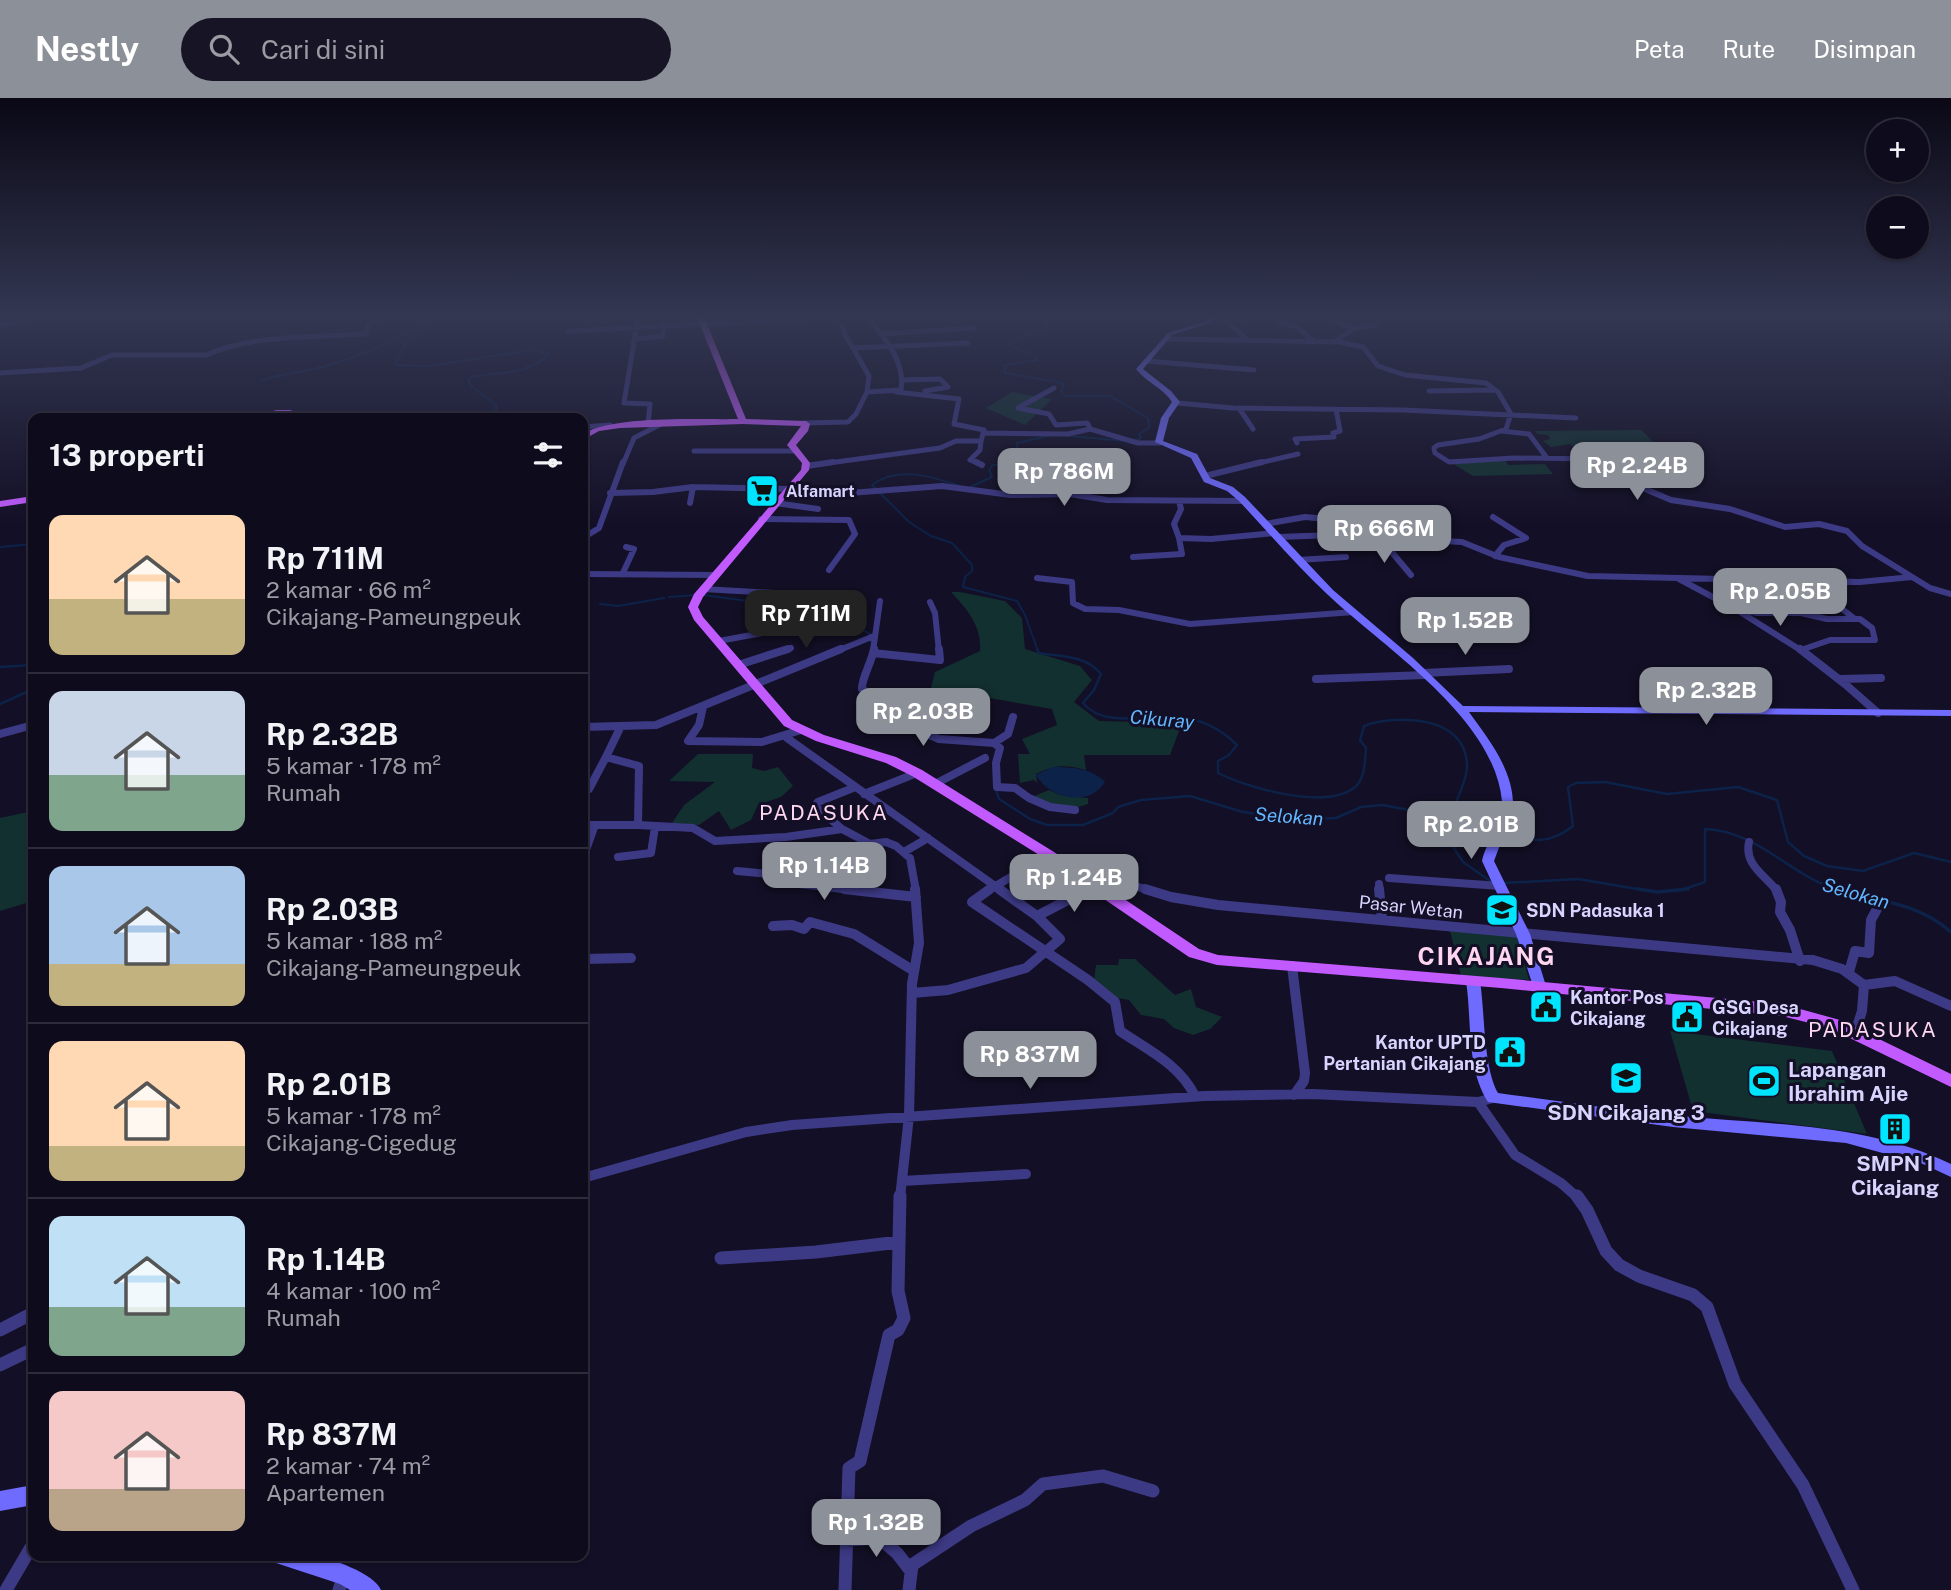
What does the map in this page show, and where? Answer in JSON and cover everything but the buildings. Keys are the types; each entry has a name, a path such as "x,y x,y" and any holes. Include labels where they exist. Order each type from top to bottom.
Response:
{"main road":[{"path":"729,387 743,421"},
{"path":"271,413 295,413"},
{"path":"588,435 610,425 743,421 807,425 791,445 807,466 700,593 693,609 786,721 801,730 891,760 917,773 1049,855 1186,948 1202,956 1217,960 1539,986 1782,1010 1810,1016 1855,1033 1951,1081"},
{"path":"0,505 28,500"}],"street":[{"path":"626,387 624,403 650,404 648,424"},
{"path":"804,423 848,422 856,414 868,387"},
{"path":"896,392 902,387"},
{"path":"925,394 927,391 948,387"},
{"path":"1163,387 1171,392 1177,403"},
{"path":"1489,387 1496,390 1511,414 1508,428 1477,440 1438,445 1434,448 1437,457 1449,462 1600,459 1625,477 1626,481 1648,493 1674,501 1730,509 1789,528 1819,524 1851,533 1862,546 1930,588 1951,594"},
{"path":"1054,388 1018,408 1049,414 1056,425 1087,423 1090,428"},
{"path":"1429,391 1496,390"},
{"path":"867,392 925,394 959,399 956,426 982,429 984,433 1068,434 1090,428 1133,441 1160,443 1194,456 1210,482 1230,489 1244,501 1298,560 1461,709 1492,748 1508,800 1507,819 1488,861 1523,934 1539,986"},
{"path":"1177,403 1239,408 1354,409 1576,418"},
{"path":"1160,443 1159,436 1165,418 1177,403"},
{"path":"1239,408 1254,429"},
{"path":"1297,443 1295,439 1334,437 1333,433 1340,431 1336,409"},
{"path":"1354,409 1358,417"},
{"path":"1090,428 1094,415"},
{"path":"588,535 600,528 610,493 634,438 661,424"},
{"path":"588,427 610,425"},
{"path":"1502,431 1529,434 1547,458"},
{"path":"982,465 970,460 980,451 984,433"},
{"path":"807,466 902,451 911,456 936,454 940,452 940,448 956,442 981,441"},
{"path":"694,451 795,451"},
{"path":"1205,476 1298,454"},
{"path":"610,493 653,492 693,486 788,489 823,495 942,486 1011,495 1070,494 1105,500 1244,501"},
{"path":"690,503 693,486"},
{"path":"1133,557 1182,554 1174,522 1181,509 1179,501"},
{"path":"775,503 818,509"},
{"path":"1265,524 1306,517 1405,526"},
{"path":"1493,517 1526,538 1504,545 1495,556"},
{"path":"761,519 849,520 855,534 829,570"},
{"path":"1179,538 1276,535 1462,542 1495,556 1584,575 1804,579 1844,583 1871,580 1884,583 1912,577"},
{"path":"1379,537 1410,575"},
{"path":"622,575 634,549 626,547"},
{"path":"1298,560 1346,556"},
{"path":"588,575 715,575"},
{"path":"1037,578 1072,582 1073,603 1085,609 1117,609 1190,624 1263,616 1354,612"},
{"path":"1677,578 1732,607 1801,650 1841,679 1878,713"},
{"path":"1801,650 1830,640 1875,640 1870,625 1855,619 1804,579"},
{"path":"700,593 792,594"},
{"path":"880,601 871,637 871,668 861,683 862,689 875,697 883,707 883,714 918,722 929,735 939,738 995,743 1008,734 1013,717"},
{"path":"873,653 940,660 935,613 930,602"},
{"path":"1732,607 1759,613 1799,613 1827,619 1855,619"},
{"path":"719,642 762,633"},
{"path":"588,727 656,725 871,637"},
{"path":"738,665 780,654 791,648"},
{"path":"1317,679 1509,669"},
{"path":"1841,679 1881,678"},
{"path":"717,690 729,696"},
{"path":"703,707 699,725 688,741 741,743 787,738 801,730"},
{"path":"1461,709 1951,713"},
{"path":"0,734 28,726"},
{"path":"589,789 620,728"},
{"path":"787,738 853,788 1037,916 1060,939 1026,968 948,990 912,993"},
{"path":"995,743 1000,748 996,764 997,787 1015,788 1025,797 1048,808 1074,810"},
{"path":"606,757 639,766 638,825"},
{"path":"935,784 985,758"},
{"path":"864,794 917,773"},
{"path":"845,1590 849,1468 860,1461 889,1335 898,1330 904,1318 898,1291 899,1242 909,1116 912,993 919,943 910,858 886,842 870,844 842,829 815,806 853,788"},
{"path":"588,825 693,828 699,830 706,839 715,841 786,838 842,829"},
{"path":"588,844 595,825"},
{"path":"618,856 651,853 655,827"},
{"path":"904,852 928,838"},
{"path":"1749,842 1747,851 1750,862 1776,889 1782,902 1780,912 1790,930 1800,961"},
{"path":"1049,855 974,898 972,902 1115,1002 1118,1007 1117,1024 1120,1031 1146,1046 1186,1079 1195,1096"},
{"name":"Pasar Wetan","path":"1069,869 1094,873 1150,892 1194,901 1800,961 1849,972 1864,985"},
{"path":"737,871 770,874 790,883 916,897"},
{"path":"1389,878 1500,884"},
{"path":"1379,884 1382,920"},
{"path":"1037,916 1095,886"},
{"path":"1849,972 1855,951 1869,953 1871,920 1877,909"},
{"path":"773,926 792,925 804,929 810,922 851,933 914,971"},
{"path":"588,959 631,958"},
{"path":"1292,966 1305,1073 1304,1081 1294,1095"},
{"path":"1473,981 1479,1013 1481,1061 1489,1094 1486,1100 1503,1144 1523,1162 1565,1184 1583,1203 1601,1245 1620,1266 1660,1285 1684,1291 1703,1302 1713,1322 1727,1369 1752,1412 1767,1428 1796,1473 1853,1590"},
{"path":"1855,1033 1862,1011 1864,985 1895,981 1951,1006"},
{"path":"588,1177 746,1132 792,1125 1195,1096 1294,1095 1486,1100 1846,1138 1927,1159 1951,1171"},
{"path":"902,1181 1026,1174"},
{"path":"721,1258 816,1252 899,1242"},
{"path":"0,1330 28,1316"},
{"path":"0,1365 28,1351"},
{"path":"909,1590 912,1565 971,1526 1029,1496 1043,1484 1097,1476 1110,1477 1153,1491"},
{"path":"0,1501 28,1496"},
{"path":"846,1540 879,1538 897,1553 910,1570"},
{"path":"6,1590 28,1553"},
{"path":"294,1561 342,1583 371,1590"}],"green space":[{"path":"1012,392 1052,399 1025,425 986,408"},
{"path":"1641,430 1669,457 1618,457 1612,454 1614,450 1611,453 1588,449 1591,447 1575,448 1570,444 1551,447 1543,441 1550,439 1548,435 1537,434 1535,431"},
{"path":"1620,458 1671,458 1689,476 1649,476 1649,473"},
{"path":"1503,459 1509,465 1545,464 1553,474 1473,476 1452,463"},
{"path":"951,592 1005,601 1022,618 1025,649 1080,666 1092,680 1074,702 1099,721 1182,723 1170,755 1084,755 1086,770 1066,766 1054,767 1036,774 1037,783 1034,780 1020,783 1018,754 1030,754 1022,739 1057,725 1052,709 984,697 964,703 927,704 935,672 980,651 976,626"},
{"path":"698,754 753,754 752,768 764,771 778,767 793,786 781,797 758,805 751,820 731,830 719,811 699,825 672,823 684,805 715,782 669,781"},
{"path":"1049,790 1060,795 1088,798 1088,804 1068,810 1032,797"},
{"path":"28,812 28,903 0,911 0,818"},
{"path":"1450,931 1517,936 1529,980 1461,976"},
{"path":"1119,959 1135,959 1175,995 1191,989 1196,1007 1222,1017 1210,1029 1193,1035 1174,1028 1164,1019 1141,1015 1129,1000 1107,996 1094,981 1096,965 1118,965"},
{"name":"Lapangan Ibrahim Ajie","path":"1670,1031 1832,1051 1867,1134 1693,1111"}],"water":[{"path":"1052,767 1087,771 1105,782 1098,790 1080,798 1060,795 1050,790 1036,775"}],"waterway":[{"path":"472,387 496,405 496,410 486,413"},
{"name":"Cikuray","path":"1063,387 1061,392 1064,396 1110,396 1148,418 1149,428 1139,434 1141,438 1135,440"},
{"name":"Cikuray","path":"970,487 992,477 989,470 993,465 1032,463 1017,448 1017,443 1048,436"},
{"name":"Cikuray","path":"1069,436 1125,441"},
{"name":"Cikuray","path":"960,486 927,476 904,474 892,475 872,485 909,522 931,536 952,543 972,565 972,571 965,577 963,587 1017,601 1038,651"},
{"path":"0,547 28,544"},
{"name":"Selokan","path":"669,597 697,595"},
{"name":"Selokan","path":"703,595 748,601 865,631 870,634 872,648"},
{"name":"Selokan","path":"600,604 618,606 664,598"},
{"name":"Cikuray","path":"1038,651 1081,660 1101,674 1094,690 1083,703 1092,711 1103,716 1128,719 1178,717 1210,726 1237,745 1229,755 1218,761 1218,773 1248,785 1286,794 1324,797 1354,788 1358,785 1365,764 1366,748 1360,740 1364,726 1394,720 1428,722 1456,737 1464,749 1467,766 1465,780 1456,803 1466,817 1496,831"},
{"path":"0,667 28,665"},
{"path":"0,704 28,691"},
{"name":"Cikuray","path":"1502,833 1539,840 1555,837 1573,826 1568,787 1576,783 1605,782 1667,794 1738,787 1777,800 1788,842 1804,856 1827,866 1863,871 1914,853 1951,862"},
{"name":"Selokan","path":"996,790 999,799 1030,819 1047,825 1083,825 1113,813 1118,807 1141,800 1190,796 1243,812 1299,820 1336,818 1361,807 1383,805 1419,812 1429,818 1444,833 1463,862 1493,883"},
{"name":"Selokan","path":"1682,890 1705,882 1705,829 1742,838 1806,876 1837,890"},
{"name":"Selokan","path":"1503,883 1578,879 1649,891"},
{"name":"Selokan","path":"1638,889 1657,892 1682,890"},
{"name":"Selokan","path":"1682,890 1688,889"},
{"name":"Selokan","path":"1678,891 1682,890"},
{"name":"Selokan","path":"1837,890 1910,908 1951,932"}],"place":[{"name":"Alfamart","path":"762,491"},
{"name":"SDN Padasuka 1","path":"1502,910"},
{"name":"Kantor Pos Cikajang","path":"1546,1007"},
{"name":"GSG Desa Cikajang","path":"1687,1017"},
{"name":"Kantor UPTD Pertanian Cikajang","path":"1510,1052"},
{"name":"SDN Cikajang 3","path":"1626,1078"},
{"name":"Lapangan Ibrahim Ajie","path":"1764,1081"},
{"name":"SMPN 1 Cikajang","path":"1895,1129"}],"district":[{"name":"PADASUKA","path":"824,812"},
{"name":"CIKAJANG","path":"1487,956"},
{"name":"PADASUKA","path":"1873,1029"}]}
